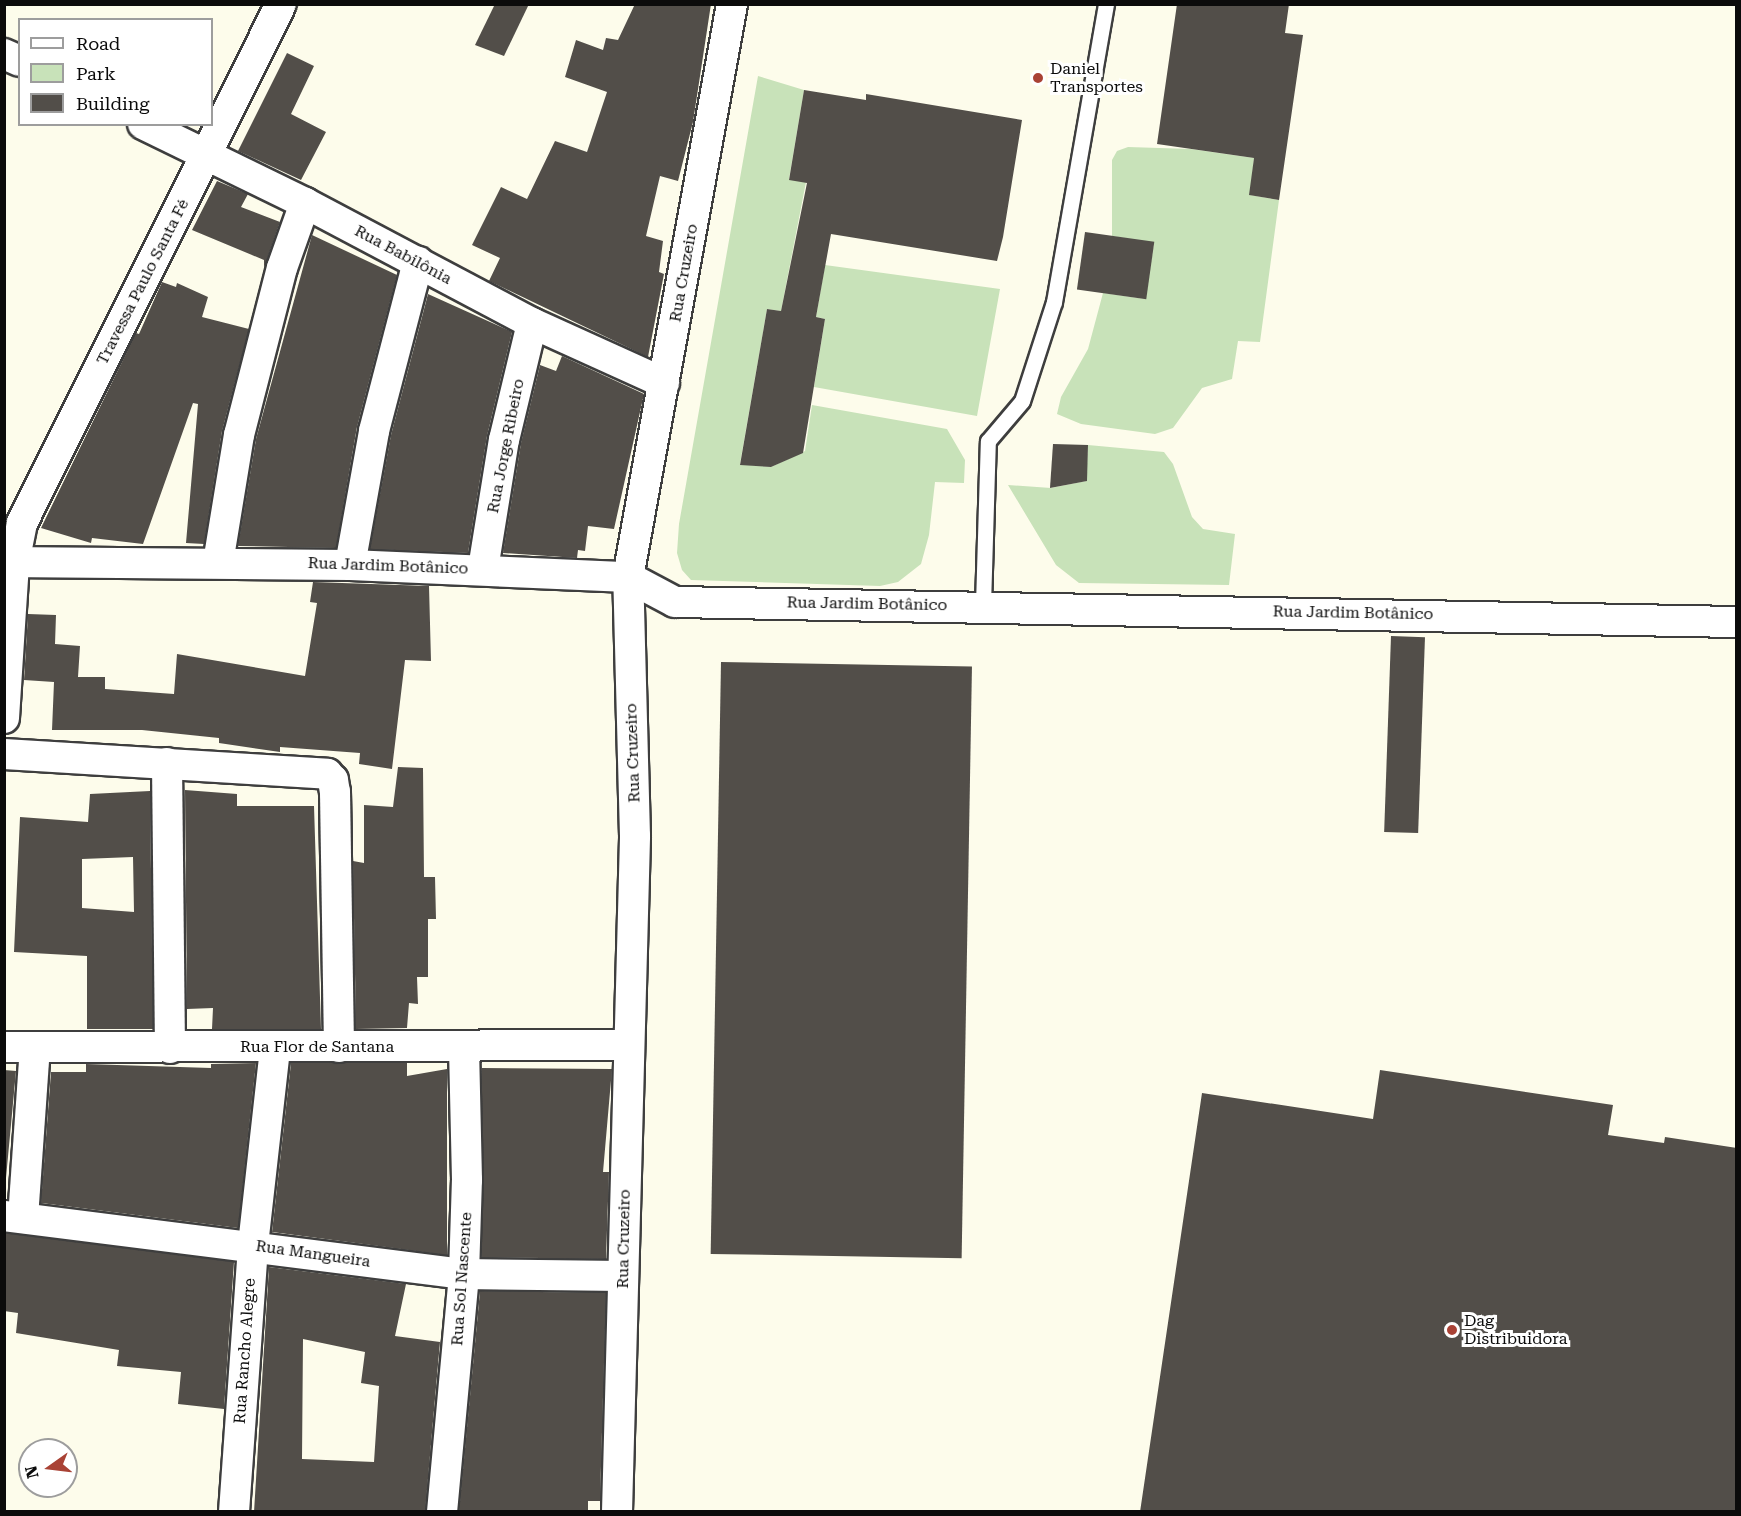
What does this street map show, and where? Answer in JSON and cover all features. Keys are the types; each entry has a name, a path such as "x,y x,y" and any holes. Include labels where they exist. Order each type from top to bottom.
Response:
{"street":[{"name":"Travessa Paulo Santa Fé","path":"4,718 10,547 36,490 208,158 281,4"},
{"name":"Rua Cruzeiro","path":"617,1512 636,836 628,578 732,4"},
{"path":"4,54 18,60"},
{"name":"Rua Babilônia","path":"147,126 305,204 532,323 664,383"},
{"path":"218,563 239,435 282,268 305,204"},
{"path":"350,564 374,431 418,262"},
{"name":"Rua Jorge Ribeiro","path":"483,569 504,440 532,323"},
{"name":"Rua Jardim Botânico","path":"10,547 218,563 350,564 628,578 675,602 983,605 1737,622"},
{"path":"4,754 318,772 333,780 339,1047"},
{"path":"166,763 170,1048"},
{"name":"Rua Flor de Santana","path":"4,1047 275,1048 629,1045"},
{"name":"Rua Sol Nascente","path":"442,1512 464,1274 467,1179 464,1047"},
{"path":"14,1217 35,1048"},
{"name":"Rua Rancho Alegre","path":"234,1512 253,1245 275,1048"},
{"name":"Rua Mangueira","path":"14,1217 253,1245 464,1274 623,1276"}],"lane":[{"path":"983,605 988,441 1022,401 1054,302 1106,4"}],"green space":[{"path":"758,76 804,90 789,179 806,182 781,311 767,309 740,464 771,467 805,451 812,405 947,429 965,460 964,483 935,482 929,535 921,564 898,582 880,586 691,580 682,570 677,553 679,524"},
{"path":"1128,147 1191,149 1254,158 1250,195 1279,200 1260,342 1238,341 1232,379 1202,388 1173,428 1155,434 1081,424 1057,414 1061,397 1088,349 1103,293 1145,299 1154,243 1112,236 1112,160 1117,151"},
{"path":"825,265 1000,289 977,416 814,387 825,319 816,317"},
{"path":"1088,445 1164,452 1173,464 1192,517 1203,529 1235,534 1229,585 1079,583 1056,565 1008,485 1051,488 1086,481"}],"building":[{"path":"495,4 529,4 504,56 475,45"},
{"path":"635,4 711,4 693,122 678,181 660,176 646,236 663,241 659,272 664,274 648,357 489,281 500,258 472,245 501,187 527,199 555,141 587,152 607,92 565,77 576,40 603,50 606,38 618,40"},
{"path":"1177,4 1289,4 1285,33 1303,35 1279,200 1249,195 1254,158 1157,144"},
{"path":"287,53 314,66 291,114 326,132 301,180 238,151"},
{"path":"804,90 866,100 866,94 1022,120 1003,237 997,261 831,234 816,317 825,319 803,453 771,467 740,465 767,309 781,311 807,183 789,180"},
{"path":"217,181 248,194 241,207 280,222 264,268 264,260 192,230"},
{"path":"1085,232 1154,242 1146,299 1077,289"},
{"path":"312,235 397,275 357,427 336,548 238,546 256,439"},
{"path":"162,282 176,287 177,283 208,297 202,317 249,329 222,431 204,544 186,543 198,404 193,403 143,544 92,538 91,543 41,528 136,333 139,334"},
{"path":"428,294 512,332 487,436 468,553 370,549 391,435"},
{"path":"562,356 644,394 614,529 588,526 585,551 578,550 577,558 503,553 521,443 540,365 556,371"},
{"path":"1053,444 1088,445 1087,481 1050,488"},
{"path":"313,582 429,586 431,661 405,660 392,769 359,764 360,753 280,747 280,752 219,743 219,738 142,730 52,730 54,682 24,680 28,614 56,615 55,644 80,646 78,677 105,677 105,689 174,694 177,654 305,676 317,603 310,602"},
{"path":"1391,636 1425,637 1418,833 1384,832"},
{"path":"721,662 972,666 962,1258 711,1254"},
{"path":"398,767 423,768 424,877 435,877 436,919 428,919 428,977 417,977 418,1004 409,1003 407,1028 356,1029 353,861 364,863 364,805 393,807"},
{"path":"185,790 237,794 237,806 314,806 321,1029 212,1029 213,1008 187,1009"},
{"path":"150,791 153,1029 87,1029 87,956 14,952 20,817 88,822 90,794","holes":["133,857 134,912 82,908 82,859"]},
{"path":"256,1063 238,1228 41,1203 51,1072 86,1072 86,1064 211,1068 211,1064"},
{"path":"291,1063 407,1063 407,1076 447,1069 447,1255 272,1232"},
{"path":"482,1068 612,1069 603,1172 609,1172 606,1259 482,1257"},
{"path":"4,1070 16,1071 4,1199"},
{"name":"Dag Distribuidora","path":"1380,1070 1613,1105 1608,1135 1664,1143 1665,1137 1737,1148 1737,1512 1140,1512 1202,1093 1373,1119"},
{"path":"4,1233 234,1262 224,1409 178,1404 181,1372 117,1366 119,1350 16,1333 18,1313 4,1311"},
{"path":"269,1267 406,1284 395,1336 440,1342 425,1512 254,1512","holes":["303,1339 365,1352 361,1383 379,1386 374,1462 302,1459"]},
{"path":"480,1291 606,1293 600,1501 588,1501 588,1512 459,1512"}],"place":[{"name":"Daniel Transportes","path":"1038,78"},
{"name":"Dag Distribuidora","path":"1452,1330"}]}
